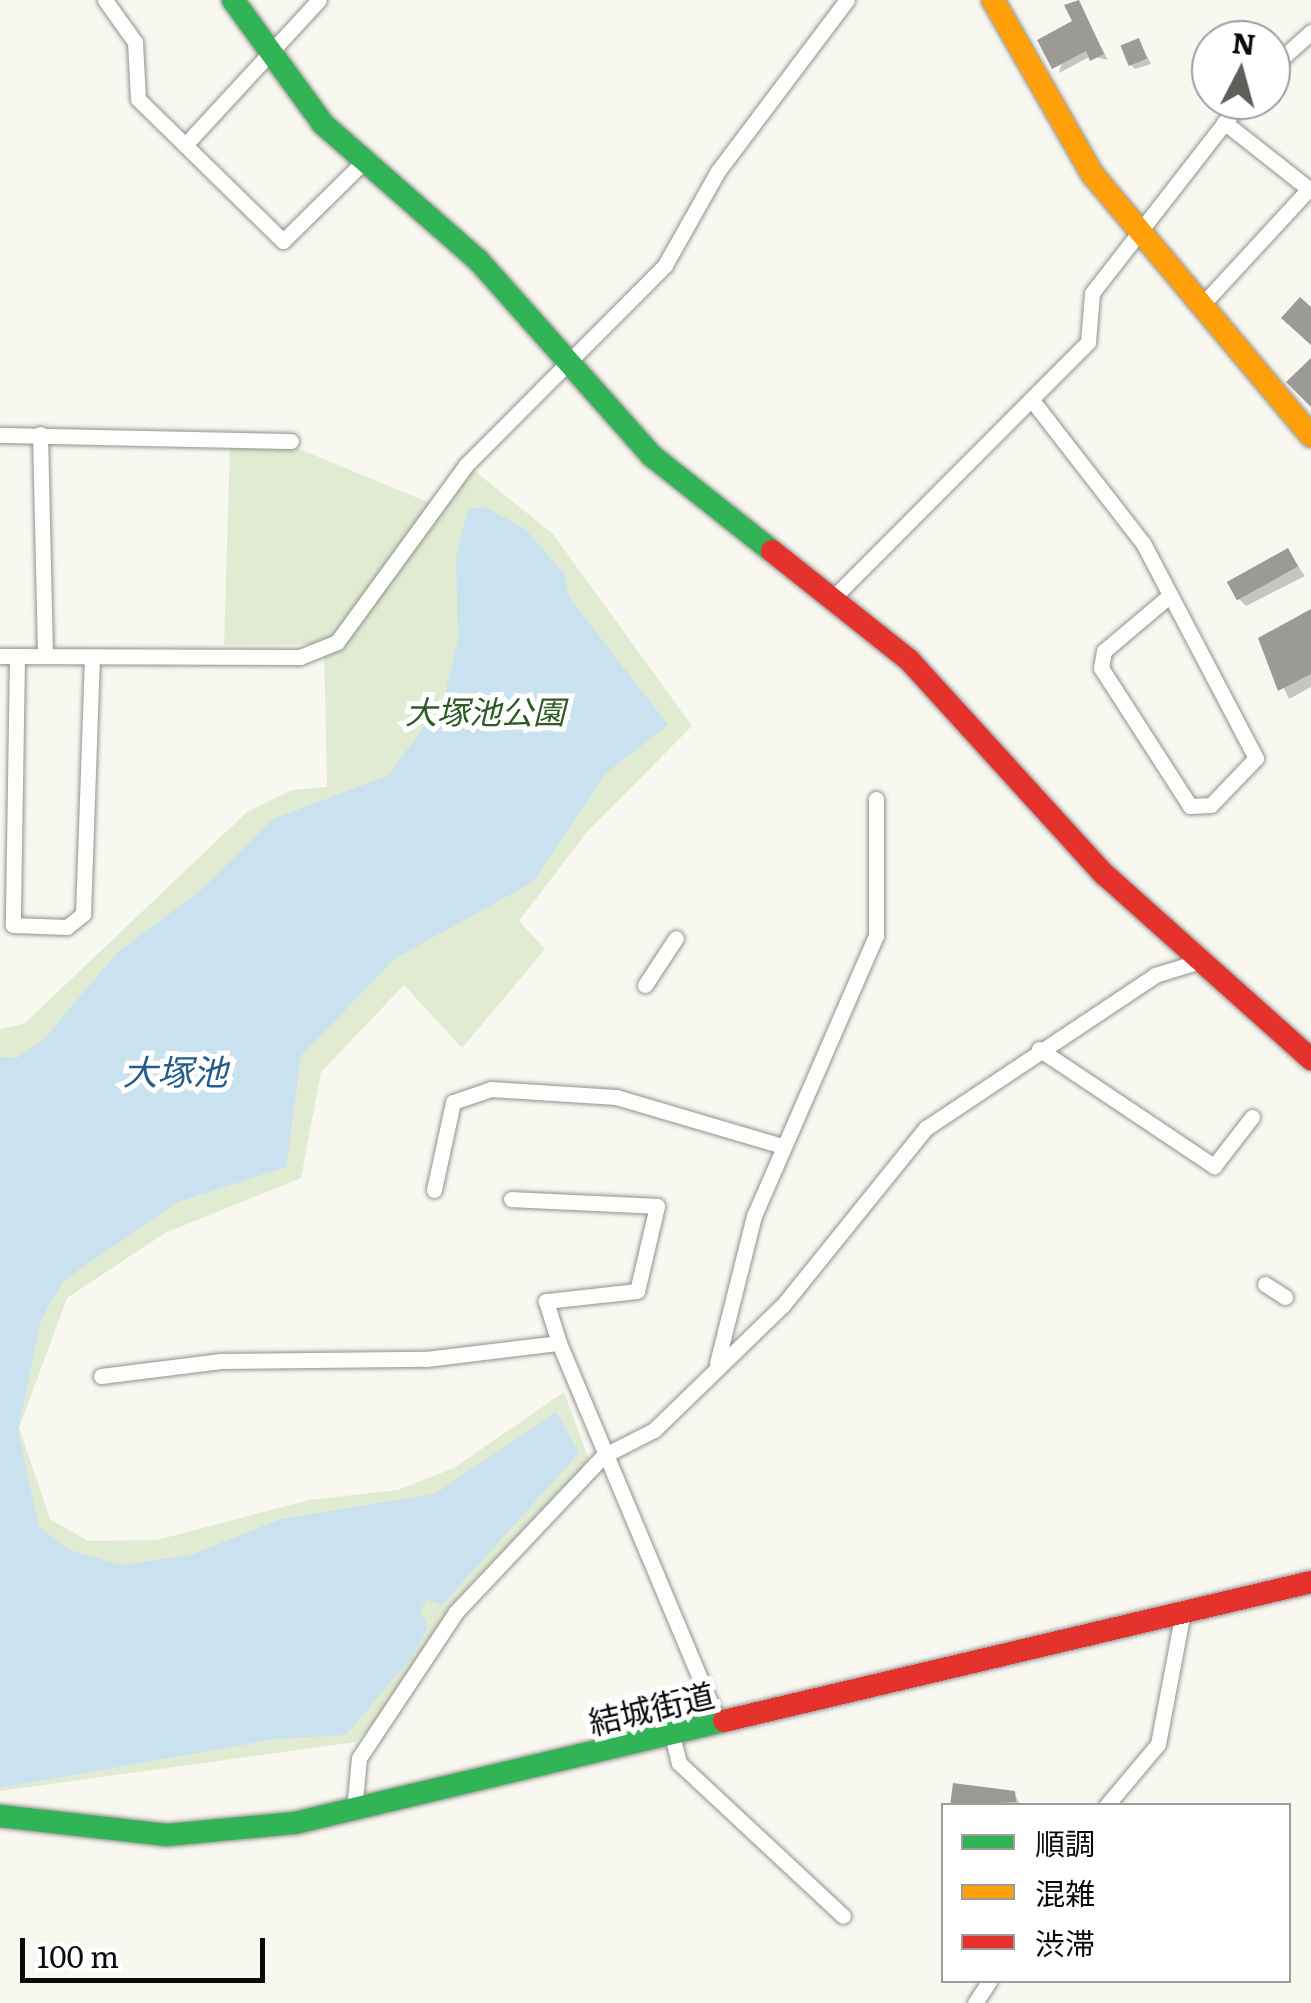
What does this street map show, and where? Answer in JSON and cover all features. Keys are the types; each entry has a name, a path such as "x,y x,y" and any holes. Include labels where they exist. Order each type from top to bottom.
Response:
{"main road":[{"path":"993,0 1070,144 1311,436"},
{"path":"244,4 275,56 362,163 478,260 652,456 774,544 831,600 909,660 1081,852 1208,959 1311,1059"},
{"name":"結城街道","path":"0,1816 167,1835 364,1808 1311,1582"}],"street":[{"path":"105,0 135,42 138,99 283,242 362,163"},
{"path":"185,145 275,56 318,0"},
{"path":"0,656 321,654 362,615 466,465 564,361 666,265 718,171 847,0"},
{"path":"1291,50 1311,32"},
{"path":"831,600 1035,404 1088,342 1092,293 1144,237 1224,122 1309,190 1200,306"},
{"path":"1035,404 1143,542 1256,758 1212,806 1190,806 1102,668 1104,650 1169,596"},
{"path":"40,434 45,656"},
{"path":"0,435 291,441"},
{"path":"18,657 13,925 67,928 83,914 92,657"},
{"path":"718,1363 754,1216 876,936 876,799"},
{"path":"644,985 676,938"},
{"path":"364,1808 355,1800 358,1758 456,1612 603,1456 654,1430 820,1263 926,1128 1155,975 1208,959"},
{"path":"1040,1049 1214,1166 1252,1116"},
{"path":"434,1190 453,1102 491,1089 616,1097 782,1146"},
{"path":"511,1200 657,1206 637,1291 546,1302 603,1456 719,1724"},
{"path":"1265,1284 1285,1297"},
{"path":"101,1376 221,1362 426,1360 559,1343"},
{"path":"1109,1803 1158,1744 1182,1612"},
{"path":"672,1735 680,1763 843,1916"}],"green space":[{"name":"大塚池","path":"230,445 297,448 437,506 472,469 553,534 692,726 586,833 519,921 545,949 462,1048 404,985 321,1072 301,1178 165,1233 67,1298 19,1428 50,1519 88,1541 157,1540 309,1500 398,1490 454,1468 564,1392 589,1460 450,1607 398,1695 356,1742 0,1791 0,1029 24,1024 247,812 292,790 327,787 324,644 224,645"}],"water":[{"name":"大塚池","path":"485,507 524,528 564,573 569,597 668,725 606,773 533,882 394,959 301,1056 286,1167 178,1202 63,1281 41,1320 18,1431 39,1527 69,1550 121,1565 191,1555 281,1519 435,1494 556,1412 579,1453 442,1605 427,1599 420,1611 428,1627 411,1658 346,1735 275,1739 0,1788 0,1057 17,1058 43,1040 118,952 201,890 273,819 389,775 444,698 458,642 456,556 468,509"}],"building":[{"path":"1079,0 1104,54 1090,61 1086,51 1052,69 1037,40 1072,21 1064,5"},
{"path":"1139,38 1147,58 1129,66 1120,45"},
{"path":"1300,297 1311,307 1311,345 1281,318"},
{"path":"1311,358 1311,407 1286,382"},
{"path":"1288,548 1298,566 1237,600 1227,582"},
{"path":"1311,609 1311,674 1278,691 1258,638"},
{"path":"953,1783 1015,1791 1016,1802 950,1803"}],"traffic: fast":[{"path":"233,0 323,124 478,260 652,456 772,551"},
{"path":"0,1816 167,1835 295,1823 724,1721"}],"traffic: slow":[{"path":"993,0 1093,175 1311,436"}],"traffic: jam":[{"path":"772,551 909,660 1104,874 1311,1059"},
{"path":"724,1721 1311,1582"}],"park label":[{"name":"大塚池公園","path":"485,710"}]}
